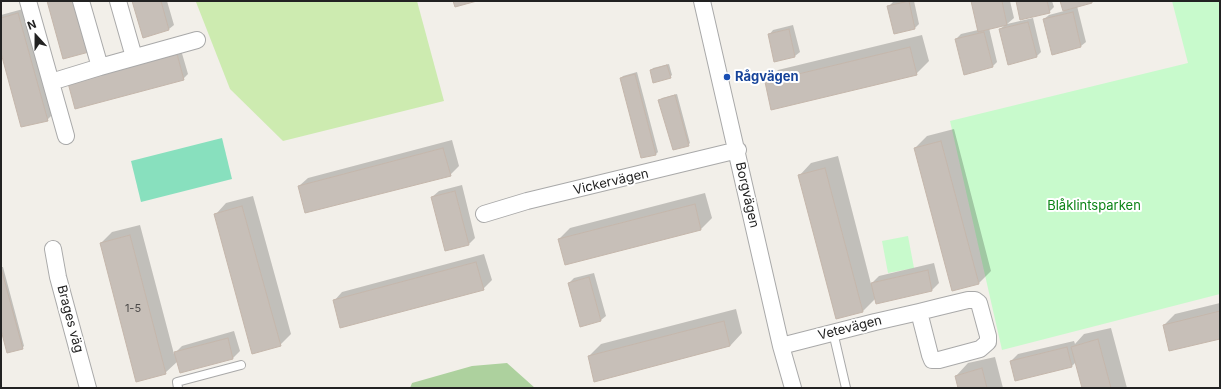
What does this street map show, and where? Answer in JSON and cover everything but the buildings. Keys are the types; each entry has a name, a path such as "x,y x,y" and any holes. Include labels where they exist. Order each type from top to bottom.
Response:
{"street":[{"path":"28,1 66,136"},
{"path":"81,1 100,68"},
{"path":"118,1 134,57"},
{"name":"Borgvägen","path":"702,1 738,150 781,346 794,388"},
{"path":"50,82 197,40"},
{"name":"Vickervägen","path":"484,214 527,201 738,150"},
{"name":"Brages väg","path":"53,249 58,277 88,388"},
{"name":"Vetevägen","path":"781,346 833,332 968,300 975,300 979,303 988,336 988,342 980,349 939,360 932,360 919,312"}],"lane":[{"path":"833,332 846,388"},
{"path":"178,388 176,382 241,365"}],"green space":[{"path":"417,1 444,101 283,141 230,89 196,2"},
{"name":"Blåklintsparken","path":"1172,1 1220,1 1220,294 1002,350 950,121 1188,63"},
{"path":"222,138 232,179 141,202 131,161"},
{"path":"908,236 914,268 888,273 882,241"},
{"path":"507,363 535,388 410,388 412,383 472,366"}],"place":[{"name":"Rågvägen","path":"727,77"}]}
